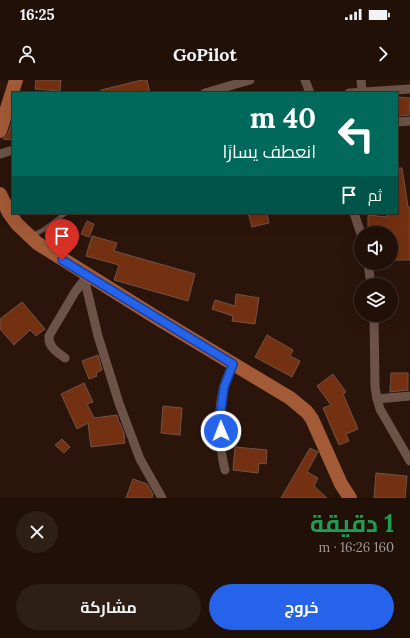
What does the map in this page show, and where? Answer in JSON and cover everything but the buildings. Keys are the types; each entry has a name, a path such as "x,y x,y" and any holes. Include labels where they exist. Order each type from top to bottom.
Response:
{"main road":[{"path":"12,92 16,80"},
{"path":"0,130 12,92"},
{"path":"0,194 9,213 17,224 37,243 84,276 290,398 306,412 315,425 338,478 350,498"}],"street":[{"path":"208,92 250,80"},
{"path":"305,80 310,92"},
{"path":"361,80 362,91"},
{"path":"356,92 410,88"},
{"path":"398,122 410,121"},
{"path":"0,154 12,150"},
{"path":"354,214 358,226"},
{"path":"65,358 53,349 49,338 84,276"},
{"path":"84,276 98,336 119,403 140,459 162,498"},
{"path":"374,322 375,387 377,399 386,420 410,461"},
{"path":"225,470 220,417 224,387 233,364"},
{"path":"377,399 410,396"}],"lane":[{"path":"29,236 43,230 65,214"}],"route":[{"path":"62,260 233,364 224,387 220,417 221,431"}]}
